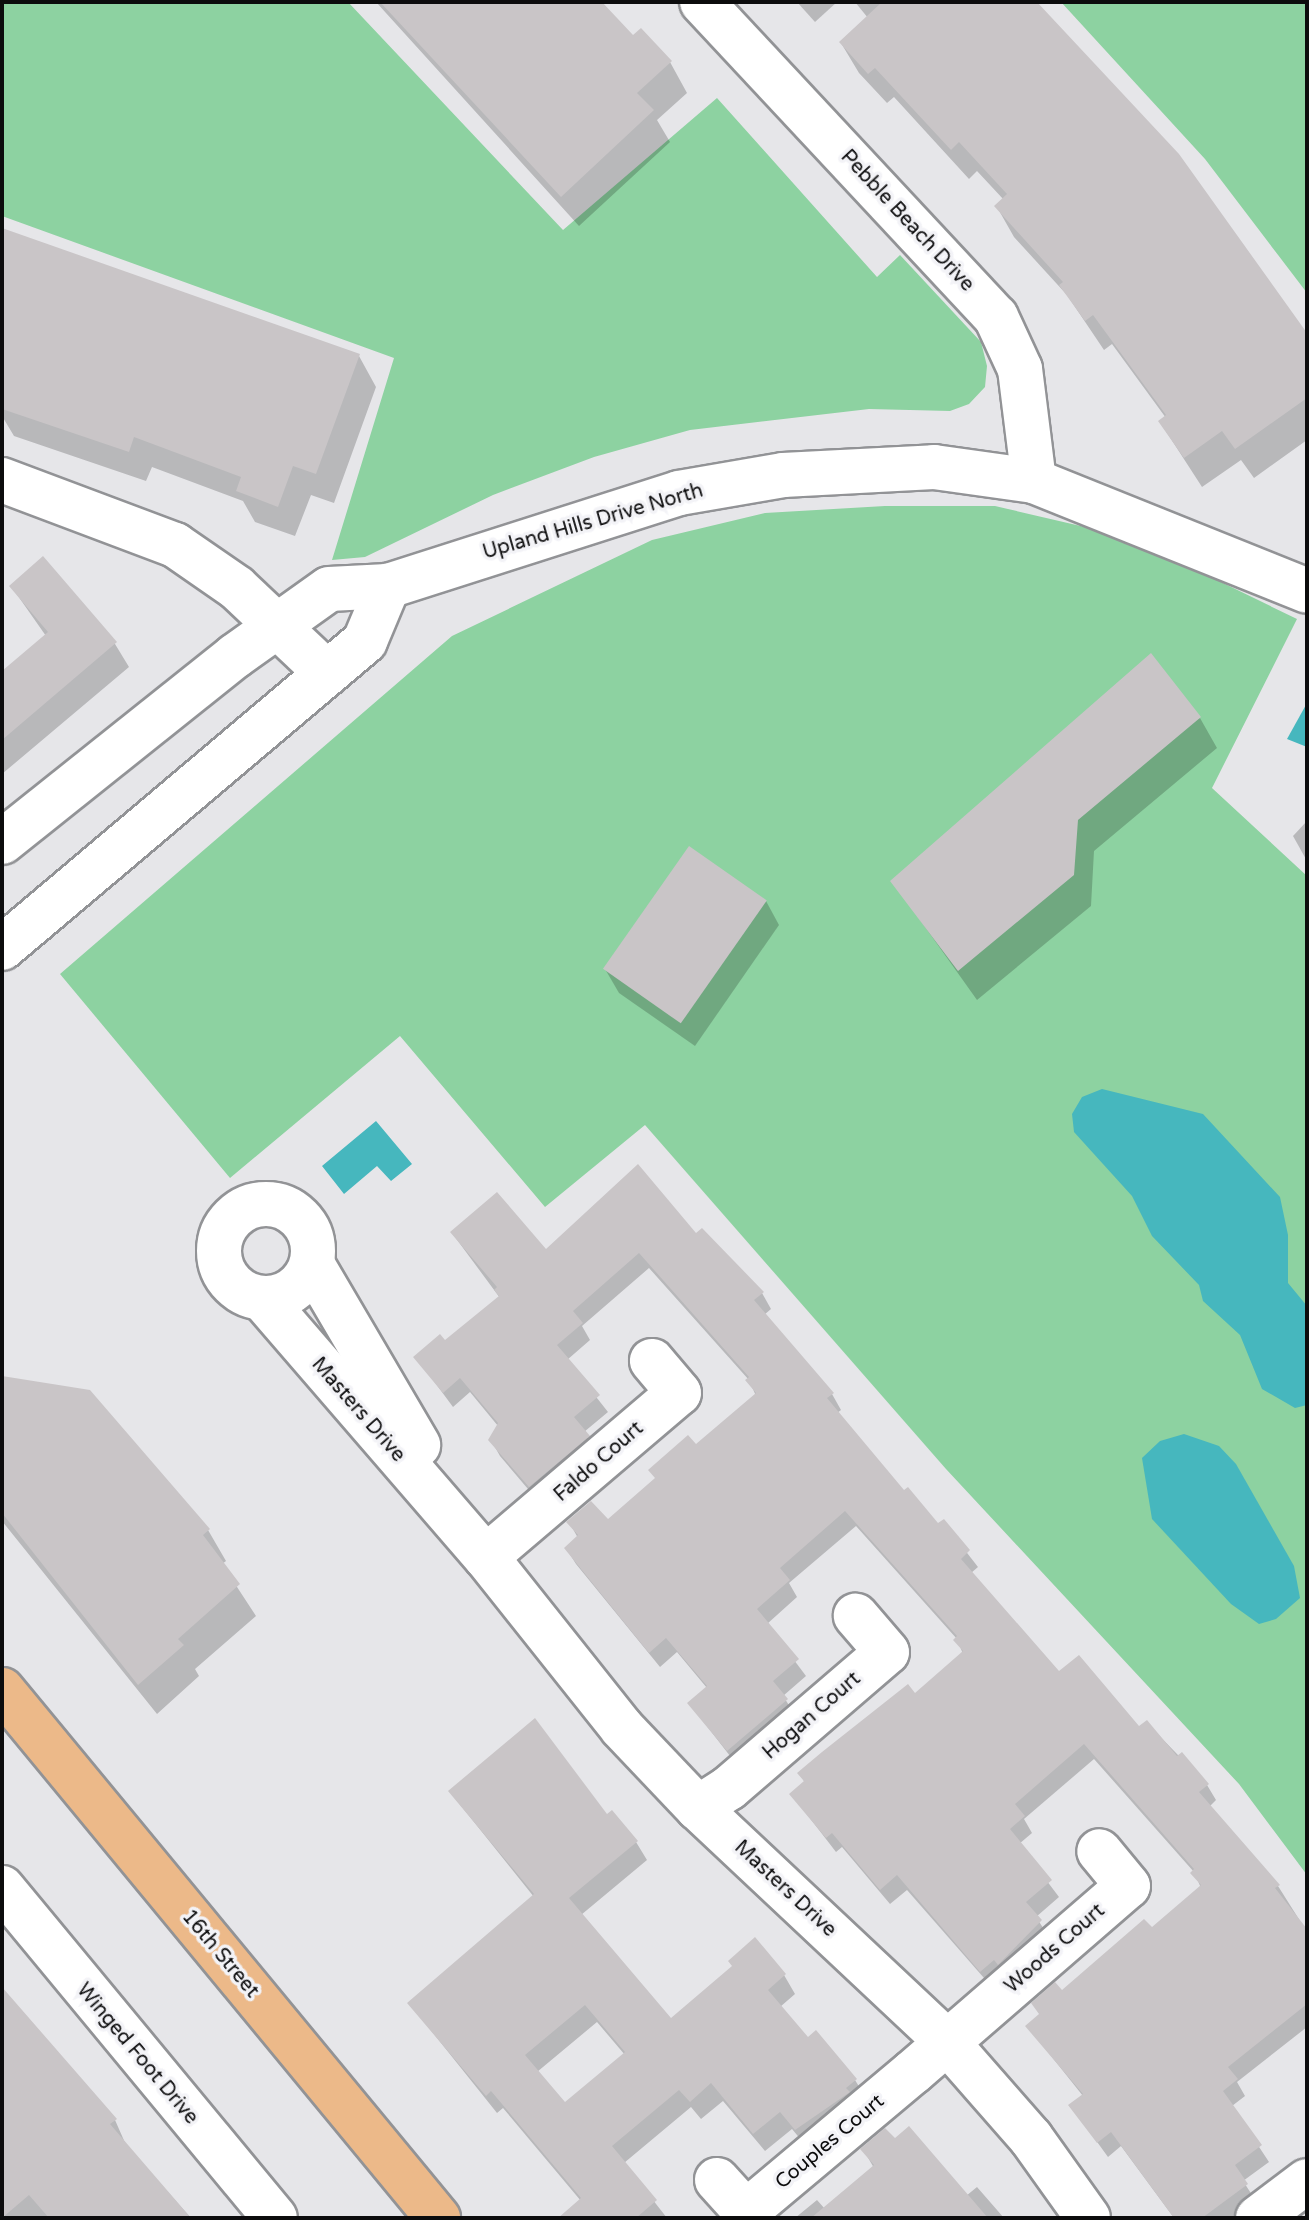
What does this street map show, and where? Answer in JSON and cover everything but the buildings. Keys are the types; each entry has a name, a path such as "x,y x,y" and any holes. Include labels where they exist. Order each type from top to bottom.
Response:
{"main road":[{"name":"16th Street","path":"2,1690 438,2218"}],"street":[{"name":"Pebble Beach Drive","path":"702,2 996,317 1020,369 1034,481"},
{"name":"Upland Hills Drive North","path":"2,842 276,624 329,589 388,586 679,493 768,478 934,467 1034,481 1307,591"},
{"path":"2,480 175,545 210,566 327,673"},
{"path":"2,948 365,641 388,586"},
{"name":"Masters Drive","path":"486,1557 312,1264 310,1233 295,1215 274,1205 243,1210 223,1232 220,1262 235,1288 263,1299 486,1557 622,1728 698,1808 946,2041 1031,2138 1088,2218"},
{"path":"263,1299 294,1290 312,1264"},
{"name":"Faldo Court","path":"486,1557 679,1393 652,1361"},
{"name":"Hogan Court","path":"698,1808 729,1788 887,1652 856,1616"},
{"name":"Woods Court","path":"946,2041 1128,1886 1099,1851"},
{"name":"Winged Foot Drive","path":"2,1888 275,2218"},
{"name":"Couples Court","path":"717,2180 746,2212 946,2041"},
{"path":"1258,2218 1307,2181"}],"green space":[{"path":"2,2 348,2 563,230 717,98 877,277 900,255 981,342 987,366 985,387 969,404 950,411 869,409 690,430 594,457 493,495 365,557 332,560 394,358 2,216"},
{"path":"1061,2 1307,2 1307,293 1205,159"},
{"path":"885,506 995,506 1128,537 1297,619 1212,788 1307,876 1307,1875 1239,1784 946,1469 645,1125 545,1207 400,1036 230,1178 60,974 452,636 652,540 765,513"}],"water":[{"path":"1307,703 1307,747 1287,739"},
{"path":"1102,1089 1203,1114 1280,1197 1288,1235 1288,1283 1307,1306 1307,1405 1295,1408 1262,1389 1240,1335 1203,1301 1199,1285 1152,1236 1132,1196 1074,1132 1072,1114 1082,1097"},
{"path":"376,1121 412,1164 391,1181 377,1166 344,1194 322,1166"},
{"path":"1184,1434 1219,1446 1236,1464 1294,1566 1300,1598 1276,1619 1259,1624 1231,1604 1152,1519 1142,1458 1160,1441"}]}
